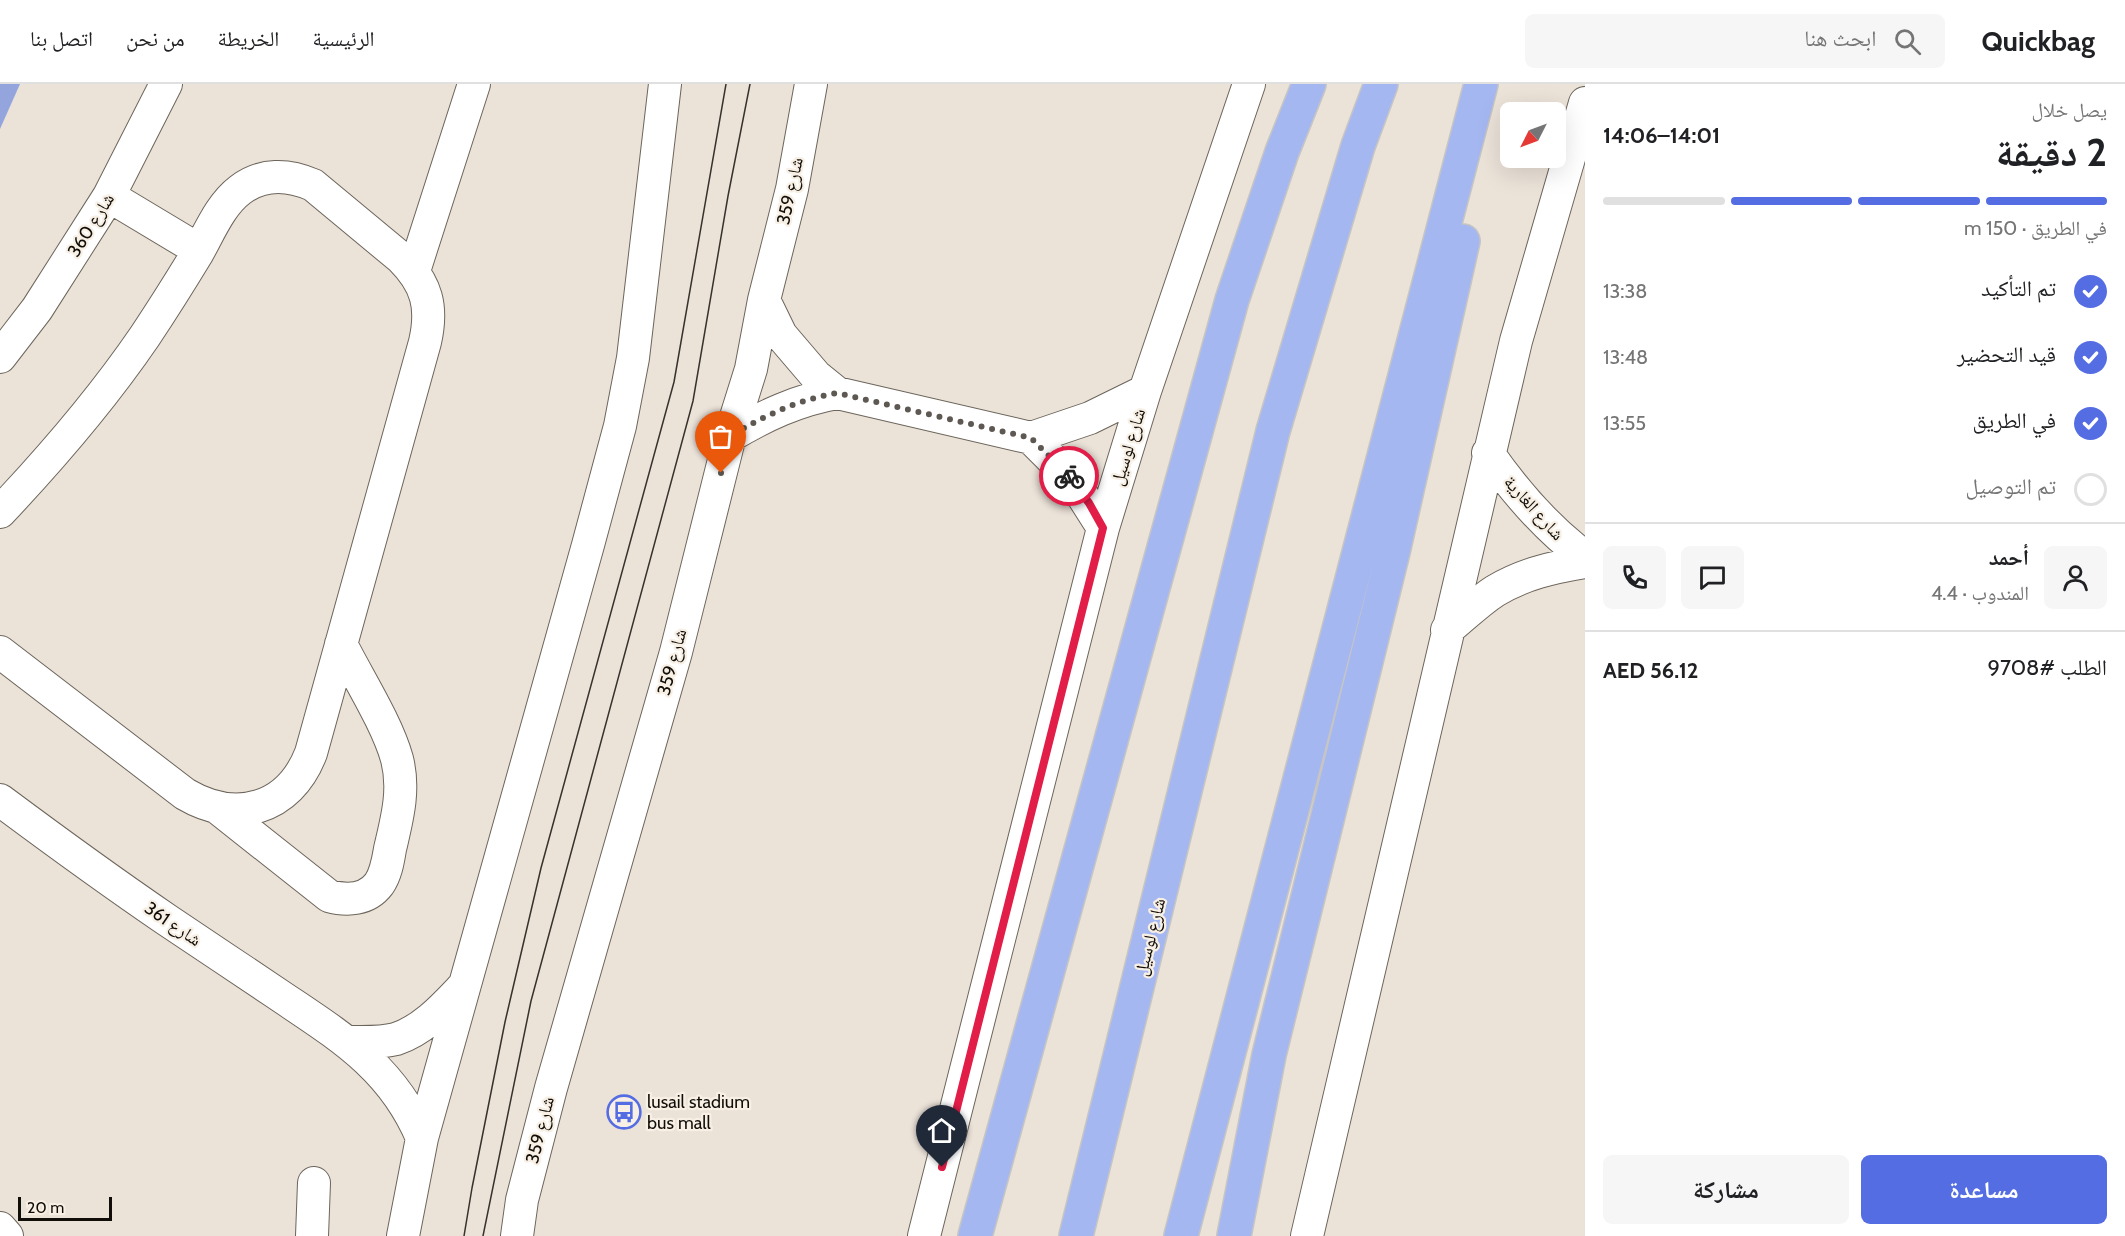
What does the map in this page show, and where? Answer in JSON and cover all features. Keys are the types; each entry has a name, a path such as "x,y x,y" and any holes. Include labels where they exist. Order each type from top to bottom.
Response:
{"highway":[{"path":"975,1236 1232,300 1274,173 1309,84"},
{"name":"شارع لوسيل","path":"1077,1236 1273,431 1358,146 1381,84"},
{"path":"1181,1236 1481,84"},
{"path":"1234,1236 1269,1054 1396,540 1492,108 1495,84"}],"street":[{"name":"شارع 360","path":"0,357 37,309 110,196 165,84"},
{"path":"414,271 474,84"},
{"path":"403,1236 422,1138 620,426 633,358 665,84"},
{"name":"شارع 359","path":"517,1236 522,1200 551,1088 676,652 730,436 750,369 764,300 792,189 810,84"},
{"name":"شارع لوسيل","path":"924,1236 1103,528 1145,391 1249,84"},
{"path":"1307,1236 1447,630 1468,551 1488,453 1516,341 1585,103"},
{"path":"0,512 66,440 103,393 145,336 228,200 240,189 262,179 284,177 299,179 325,194 414,271 424,287 429,324 311,753 296,781 285,792 257,807 238,810 219,809 201,804 0,652"},
{"path":"110,196 199,250"},
{"path":"764,300 788,344 816,376 837,393"},
{"path":"730,436 760,418 793,404 812,397 837,393 1031,438 1090,418 1145,391"},
{"path":"1031,438 1071,479 1103,528"},
{"name":"شارع الغارية","path":"1488,453 1530,509 1566,543 1585,557"},
{"name":"شارع الغارية","path":"1447,630 1495,592 1524,576 1585,562"},
{"path":"219,809 329,896 342,900 357,898 369,893 379,884 385,871 400,807 397,760 390,738 341,644"},
{"name":"شارع 361","path":"0,800 110,881 349,1042 402,1099 422,1138"},
{"path":"349,1042 394,1039 409,1033 432,1018 464,986"},
{"path":"312,1236 314,1183"},
{"path":"0,1228 7,1236"}],"water":[{"path":"0,84 20,84 0,129"}],"tram line":[{"path":"464,1236 505,1022 541,868 674,382 726,84"},
{"path":"483,1236 531,1001 693,401 728,196 750,84"}],"way so far":[{"path":"721,473 730,436 760,418 793,404 812,397 837,393 1031,438 1069,476"}],"place":[{"name":"lusail stadium bus mall","path":"624,1112"}],"route":[{"path":"942,1167 1103,528 1089,503 1069,476"}]}
